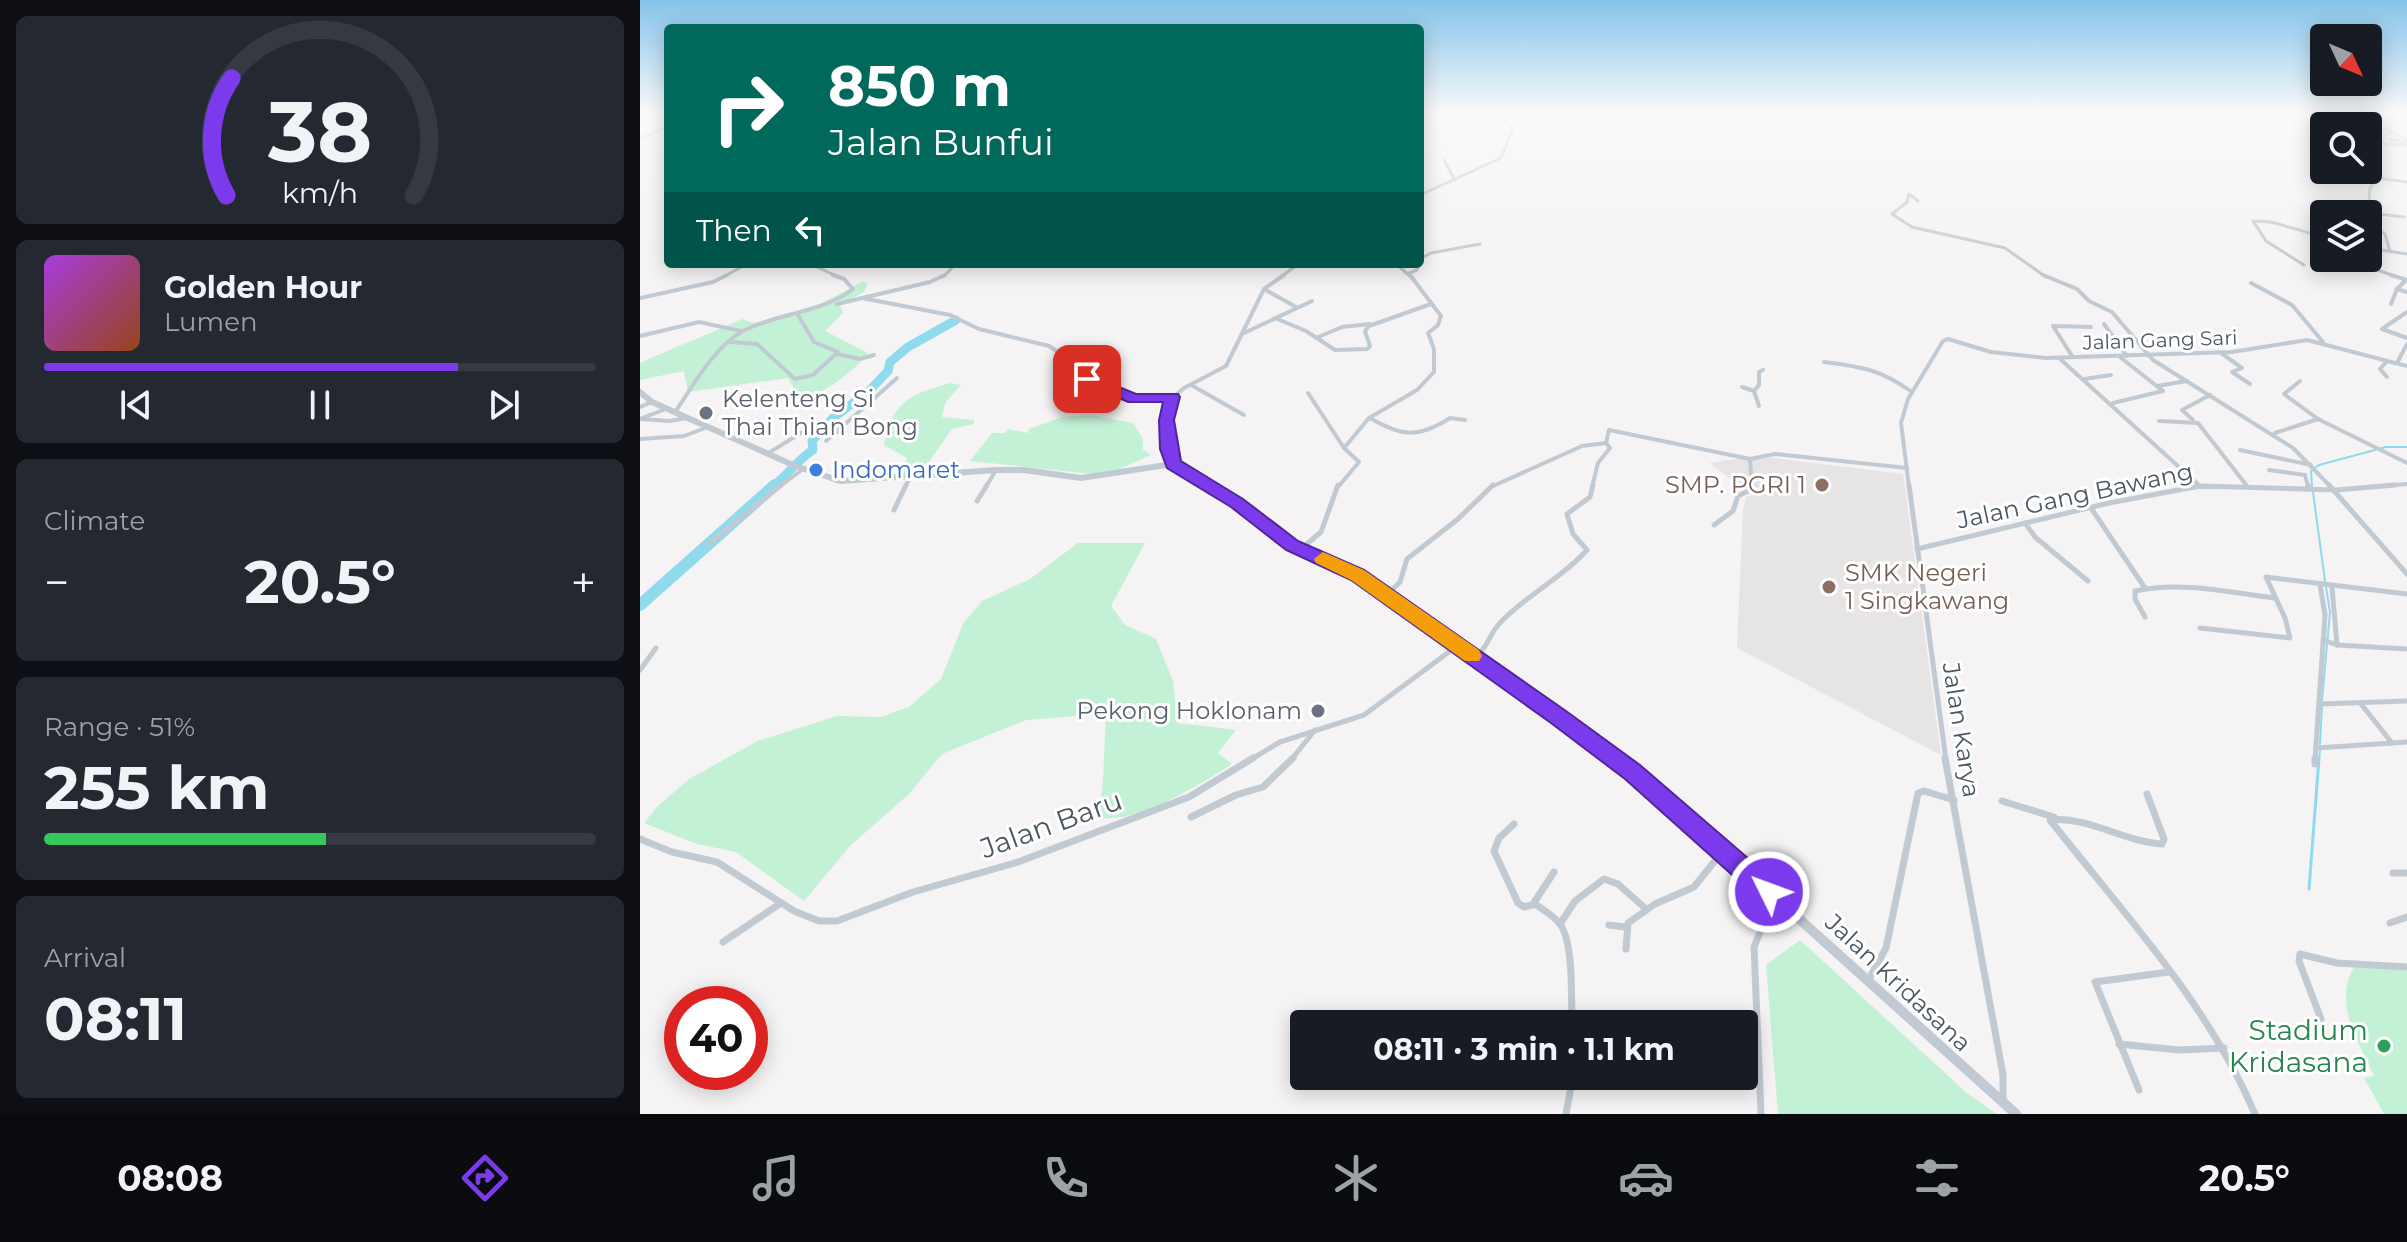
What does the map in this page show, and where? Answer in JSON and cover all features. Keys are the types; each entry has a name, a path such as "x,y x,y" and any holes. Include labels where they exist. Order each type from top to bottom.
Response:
{"street":[{"path":"1447,166 1455,180"},
{"path":"1424,193 1484,166"},
{"path":"2369,200 2370,188 2377,178 2407,182"},
{"path":"1918,201 1909,194 1907,202 1893,212 1893,216 1912,227 1971,238 2011,251 2052,281 2081,292 2089,301 2111,311 2146,355 2274,434 2336,490 2407,574"},
{"path":"2382,214 2404,217"},
{"path":"2304,265 2263,238 2253,227 2253,221 2271,222 2310,233"},
{"path":"2382,232 2390,252"},
{"path":"1424,258 1431,253 1480,244"},
{"path":"2382,251 2407,254"},
{"path":"640,298 713,282 739,268"},
{"path":"813,268 846,279 853,288 828,305"},
{"path":"675,412 741,331 828,305 935,280 951,268"},
{"path":"862,298 950,315 979,329 1040,343 1075,364 1087,379 1132,398 1172,397 1226,366 1264,289 1281,271 1288,268"},
{"path":"1344,448 1369,418 1417,390 1434,372 1434,349 1428,333 1438,325 1441,316 1409,273 1402,268"},
{"path":"1409,273 1418,268"},
{"path":"2382,271 2407,280"},
{"path":"2391,304 2400,283 2407,280"},
{"path":"2251,283 2292,305 2324,343"},
{"path":"1264,289 1297,308"},
{"path":"2397,289 2407,292"},
{"path":"1241,334 1312,301"},
{"path":"1316,338 1344,326 1393,320 1431,304"},
{"path":"2397,363 2407,341 2382,329 2407,312"},
{"path":"798,315 814,342 835,349 837,354"},
{"path":"1275,318 1335,350 1368,349 1370,346 1365,331 1371,324"},
{"path":"640,336 675,323 698,319 741,331"},
{"path":"2104,324 2124,356 2163,391 2112,403"},
{"path":"2073,357 2053,326 2091,327"},
{"name":"Jalan Gang Sari","path":"1928,367 1948,339 2006,355 2059,358 2220,352 2302,340 2407,366"},
{"path":"729,342 757,344 797,380 813,375 837,354"},
{"path":"2220,352 2242,368 2232,372 2250,384"},
{"path":"837,354 859,359 874,355"},
{"path":"2059,358 2200,486"},
{"path":"2387,377 2380,369 2388,360"},
{"path":"1824,362 1871,368 1887,374 1912,392"},
{"name":"Jalan Karya","path":"1928,367 1912,392 1901,420 1944,752 2003,1075 2002,1103"},
{"path":"1754,391 1759,385 1759,372 1763,370"},
{"path":"2083,379 2111,375"},
{"path":"826,441 897,378"},
{"path":"2156,386 2187,381"},
{"path":"2300,381 2284,394 2318,419 2407,463"},
{"path":"1191,385 1244,415"},
{"path":"1742,387 1754,391"},
{"path":"1754,391 1759,406"},
{"path":"640,392 652,402 792,465 846,482 996,470 1024,470 1081,478 1173,464 1168,449 1167,420 1172,397"},
{"path":"1300,550 1321,532 1339,483 1359,462 1344,448 1308,393"},
{"path":"2211,395 2182,410 2211,437 2248,487"},
{"path":"640,407 652,402"},
{"path":"640,419 667,408"},
{"path":"640,419 670,421 686,418"},
{"path":"1369,418 1384,426 1421,433 1431,431 1450,418 1465,420"},
{"path":"2274,434 2318,419"},
{"path":"2159,421 2194,421"},
{"path":"767,454 812,426 838,432"},
{"path":"640,439 684,436 708,427"},
{"path":"1606,443 1611,431 1750,459 1775,454 1907,468"},
{"path":"1475,658 1487,648 1498,624 1588,549 1573,534 1567,514 1590,497 1598,463 1610,448 1606,443"},
{"path":"1387,595 1400,582 1410,556 1458,519 1493,485 1582,446 1606,443"},
{"path":"2240,450 2312,466"},
{"path":"1714,525 1733,511 1739,502 1738,496 1752,489 1750,459"},
{"name":"Jalan Kridasana","path":"1173,464 1237,503 1300,550 1351,571 1606,751 1723,851 2016,1114"},
{"path":"709,544 741,515 803,469"},
{"path":"977,501 996,470"},
{"path":"2269,470 2306,476 2311,489"},
{"path":"894,510 911,475"},
{"name":"Jalan Gang Bawang","path":"1917,549 2200,486 2336,490 2407,484"},
{"path":"2091,508 2145,588"},
{"path":"2025,523 2035,537 2088,581"},
{"path":"2200,628 2289,638 2288,627 2266,577 2407,594"},
{"path":"2326,586 2324,601 2329,642"},
{"path":"2315,764 2329,642 2326,586"},
{"path":"2145,617 2134,595 2135,591 2145,588 2275,598"},
{"path":"2329,642 2407,649"},
{"name":"Jalan Baru","path":"640,839 657,848 725,866 781,903 812,919 837,921 913,892 1018,862 1181,801 1211,786 1280,742 1364,715 1458,645"},
{"path":"640,670 656,648"},
{"path":"2322,704 2407,701"},
{"path":"2360,704 2392,743"},
{"path":"1191,817 1236,795 1263,787 1288,764 1315,729"},
{"path":"2319,748 2407,742"},
{"path":"1867,982 1886,948 1918,793 1924,791 1954,800"},
{"path":"2002,801 2146,843 2162,844 2164,839 2147,794"},
{"path":"2054,818 2051,821 2203,1014 2224,1048 2255,1114"},
{"path":"1514,824 1497,841 1494,855 1518,903 1524,907 1533,904 1554,872"},
{"path":"1609,925 1625,927 1646,909 1694,887 1723,851"},
{"path":"2393,873 2407,873"},
{"path":"1560,924 1575,901 1604,879 1618,884 1646,909"},
{"path":"1761,1114 1754,947 1761,930 1780,902"},
{"path":"723,942 781,903"},
{"path":"1533,904 1560,924 1569,957 1571,1010"},
{"path":"2390,923 2407,917"},
{"path":"1625,927 1626,949"},
{"path":"2321,1019 2299,961 2300,954 2337,963 2407,967"},
{"path":"2139,1090 2095,982 2169,972"},
{"path":"2119,1044 2179,1050 2224,1048"},
{"path":"1566,1114 1570,1090"}],"shaded area":[{"name":"SMK Negeri 1 Singkawang","path":"1775,458 1903,474 1941,755 1737,648 1743,509 1746,497 1752,495 1710,463"}],"green space":[{"path":"862,282 868,283 864,292 840,305 843,313 825,331 868,353 846,375 809,397 800,399 788,378 688,392 684,371 640,380 640,363 653,357 742,319 754,323 822,303"},
{"path":"950,383 961,385 945,403 942,417 974,420 974,424 952,429 921,473 899,475 907,458 884,445 892,418 913,396"},
{"path":"1092,415 1133,423 1143,439 1143,450 1151,455 1117,470 1092,474 970,461 992,433 1005,433 1008,429 1028,433 1029,429 1062,417"},
{"path":"1078,543 1145,543 1111,606 1125,625 1156,639 1173,681 1178,723 1236,730 1218,753 1232,764 1185,792 1148,809 1113,818 1098,817 1107,703 1075,716 1026,720 942,754 909,794 850,846 804,901 736,852 697,844 644,823 689,779 758,741 837,716 881,717 909,707 941,679 963,624 982,601 1030,579"},
{"path":"1800,940 1968,1094 1997,1114 1778,1114 1766,965"},
{"name":"Stadium Kridasana","path":"2354,967 2407,970 2407,1114 2384,1114 2364,1078 2374,1076 2355,1035 2347,1008 2348,981"}],"waterway":[{"path":"772,487 813,450 812,441 832,419 870,390 888,371 890,362 908,347 956,320"},
{"path":"2312,486 2311,471 2319,465 2386,447 2407,447"},
{"path":"640,605 775,485"},
{"path":"2313,492 2325,581"},
{"path":"2322,700 2330,612 2326,587"},
{"path":"2320,744 2322,707"},
{"path":"2319,760 2320,751"},
{"path":"2309,889 2319,758"}],"slow traffic":[{"path":"1323,559 1358,575 1472,656"}],"place":[{"name":"Kelenteng Si Thai Thian Bong","path":"706,413"},
{"name":"Indomaret","path":"816,470"},
{"name":"SMP. PGRI 1","path":"1822,485"},
{"name":"SMK Negeri 1 Singkawang","path":"1829,587"},
{"name":"Pekong Hoklonam","path":"1318,711"},
{"name":"Stadium Kridasana","path":"2384,1046"}],"route":[{"path":"1087,379 1134,399 1172,397 1167,420 1168,449 1173,464 1237,503 1300,550 1358,575 1559,717 1632,772 1769,892"}]}
